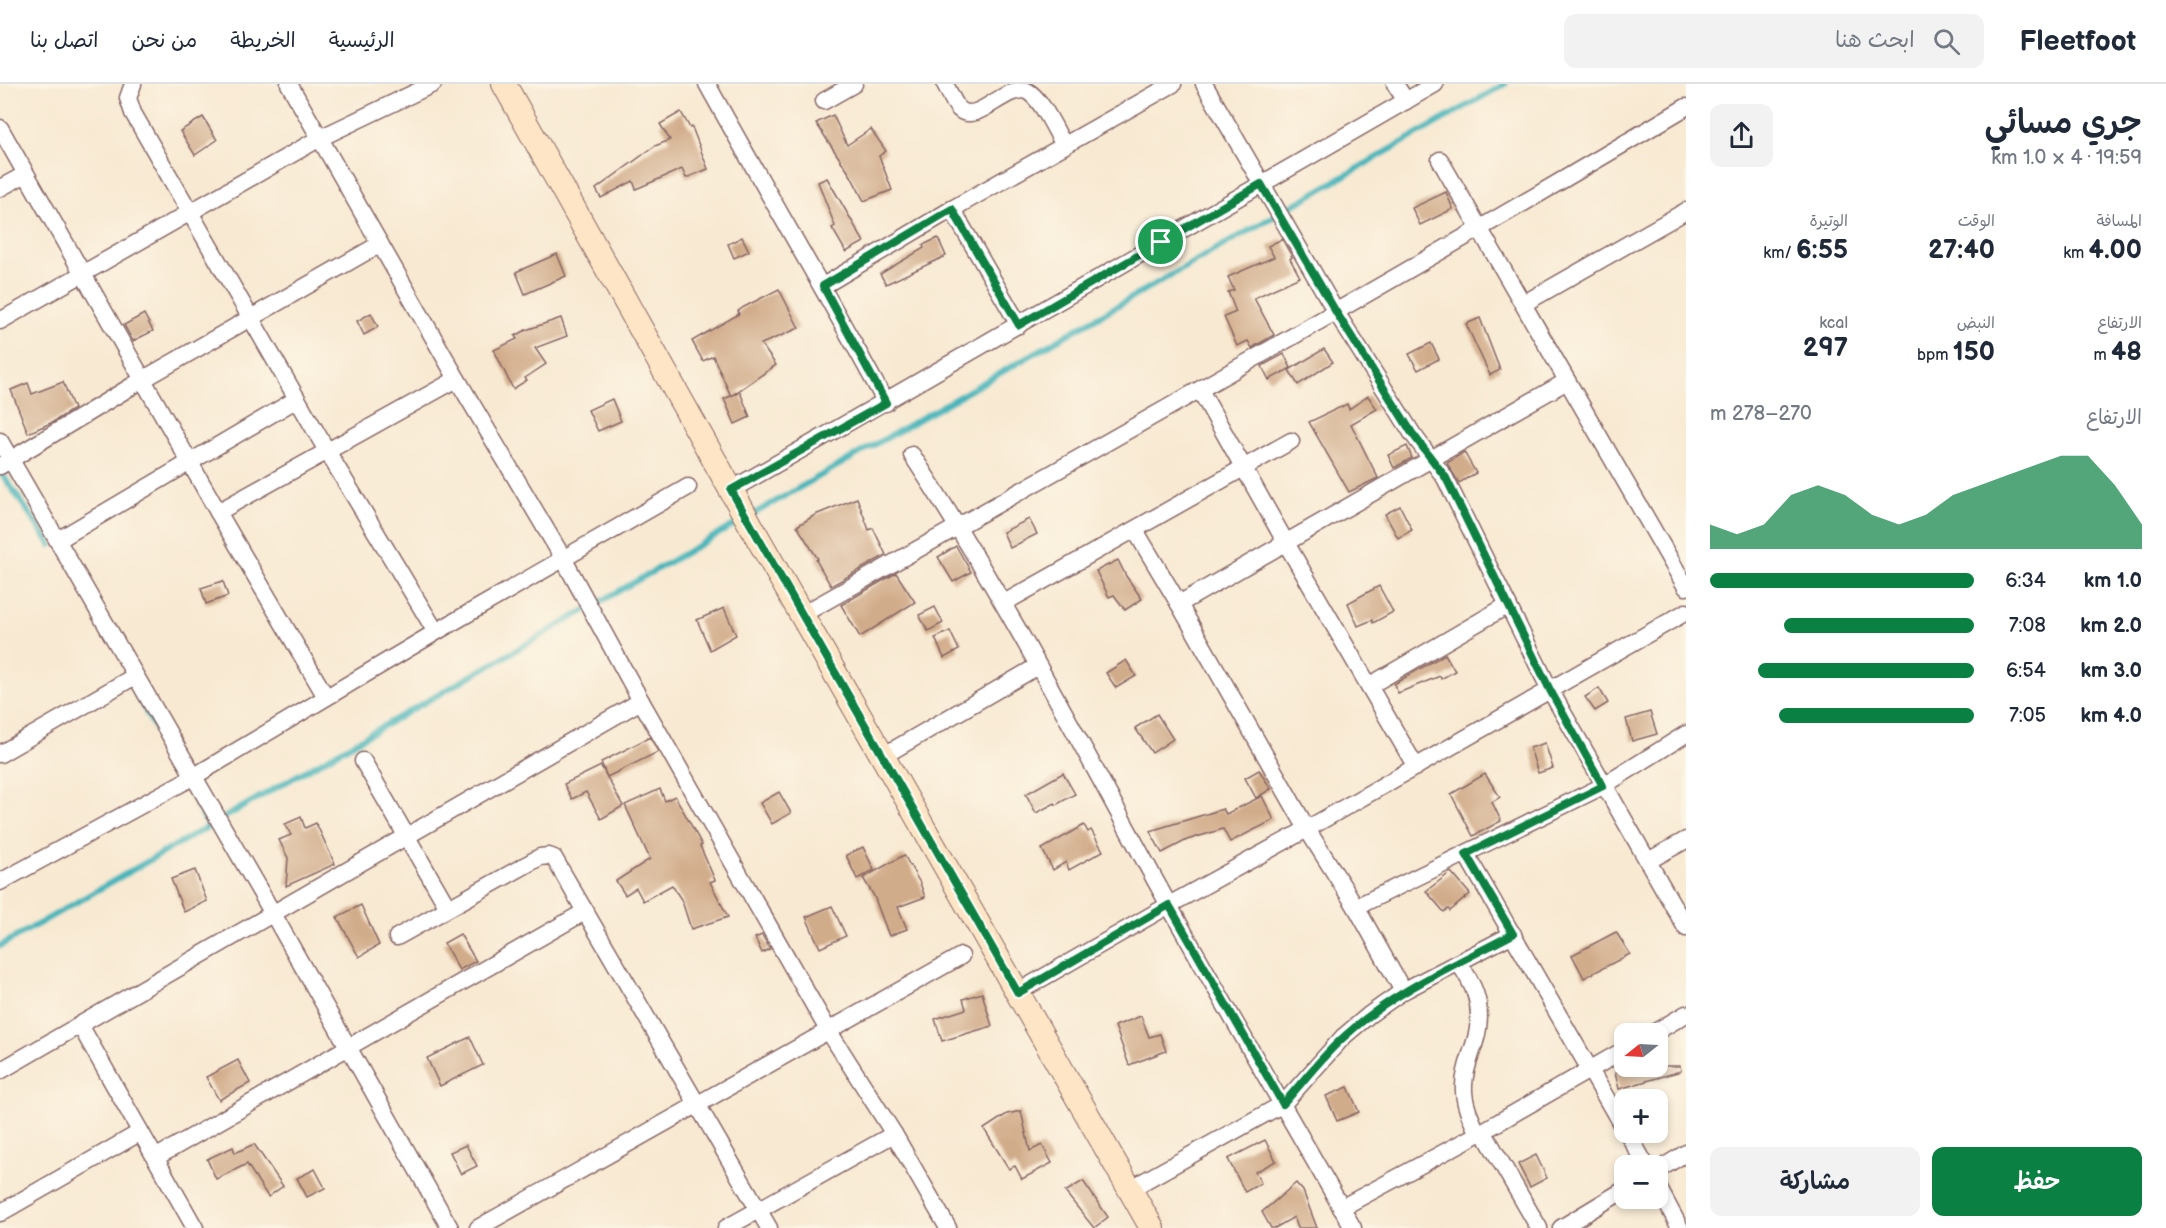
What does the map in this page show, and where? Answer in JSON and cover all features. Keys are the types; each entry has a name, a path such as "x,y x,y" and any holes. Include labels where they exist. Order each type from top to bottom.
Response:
{"main road":[{"path":"504,84 759,540 1152,1228"}],"street":[{"path":"133,84 128,98 129,106 327,451 436,632"},
{"path":"289,84 563,558 641,701 828,1030 894,1134 948,1228"},
{"path":"0,321 320,138 433,84"},
{"path":"707,84 823,286 886,403"},
{"path":"824,101 854,84"},
{"path":"945,84 959,110 971,113 1013,90 1027,91 1040,105 1064,145"},
{"path":"823,286 952,209 1173,84"},
{"path":"1204,84 1336,312 1412,433 1433,459 1456,498 1550,690 1686,928"},
{"path":"1395,84 1406,101"},
{"path":"736,499 886,403 1435,84"},
{"path":"803,614 1481,229 1686,107"},
{"path":"0,128 142,380 326,697"},
{"path":"1440,160 1686,587"},
{"path":"0,188 26,174"},
{"path":"952,209 1019,325"},
{"path":"1523,304 1686,211"},
{"path":"5,463 142,380 380,244"},
{"path":"218,512 457,378"},
{"path":"1179,604 1567,381"},
{"path":"1200,390 1416,767"},
{"path":"58,540 297,399"},
{"path":"0,441 5,463 58,540 349,1047 450,1228"},
{"path":"1004,603 1136,531 1292,441"},
{"path":"912,454 959,526 1004,603 1169,905 1353,1228"},
{"path":"0,882 193,777 436,632 688,487"},
{"path":"1136,531 1403,991"},
{"path":"1369,686 1508,605"},
{"path":"1018,993 1686,612"},
{"path":"883,756 1038,666"},
{"path":"0,754 135,676"},
{"path":"0,1071 641,701"},
{"path":"1356,907 1603,786 1686,734"},
{"path":"363,761 448,908"},
{"path":"1648,861 1686,840"},
{"path":"1466,854 1614,1111"},
{"path":"397,937 540,857 549,855 557,861 769,1228"},
{"path":"155,1158 586,911"},
{"path":"1130,1189 1283,1104 1343,1037 1403,991 1513,934"},
{"path":"478,1228 961,956"},
{"path":"1459,963 1474,985 1478,1004 1478,1028 1468,1058 1464,1087 1468,1111 1539,1228"},
{"path":"1668,1025 1686,1014"},
{"path":"80,1025 195,1228"},
{"path":"1341,1208 1481,1133 1614,1056"},
{"path":"0,1214 140,1133"},
{"path":"726,1228 894,1134"},
{"path":"1668,1164 1686,1153"},
{"path":"1561,1228 1614,1196"},
{"path":"1668,1206 1680,1228"}],"building":[{"path":"681,112 690,128 692,127 708,169 686,178 682,169 636,189 633,181 601,198 596,189 655,146 670,140 660,124"},
{"path":"833,115 847,145 871,129 886,151 879,156 892,190 864,201 851,176 816,123"},
{"path":"203,117 217,140 195,155 180,131"},
{"path":"827,178 864,242 846,252 832,228 835,226 818,182"},
{"path":"1446,192 1453,209 1420,225 1412,208"},
{"path":"742,237 749,251 734,258 728,244"},
{"path":"938,238 946,256 886,284 880,274 924,248 923,245"},
{"path":"1282,239 1300,277 1254,298 1274,335 1252,348 1248,341 1237,346 1224,317 1236,312 1228,292 1234,290 1228,277 1274,257 1268,246"},
{"path":"557,254 566,276 525,294 516,272"},
{"path":"779,289 799,328 761,344 776,365 731,396 713,356 703,361 692,341 739,314 738,311 744,307"},
{"path":"371,313 378,327 364,335 357,321"},
{"path":"144,314 153,331 133,341 124,325"},
{"path":"561,318 567,336 535,348 546,364 513,389 494,350 517,339 515,336 526,330"},
{"path":"1480,318 1500,370 1490,375 1466,324"},
{"path":"1431,343 1439,359 1418,370 1409,354"},
{"path":"1324,349 1333,362 1298,385 1289,370"},
{"path":"1284,354 1291,368 1269,380 1262,366"},
{"path":"63,382 74,409 53,422 28,433 11,390 28,383 32,394"},
{"path":"740,392 750,417 735,424 724,399"},
{"path":"1368,396 1377,409 1351,424 1378,478 1349,492 1309,422 1347,404 1349,409"},
{"path":"612,399 621,421 598,431 588,410"},
{"path":"1407,446 1412,458 1394,468 1388,455"},
{"path":"1464,452 1476,473 1459,483 1447,463"},
{"path":"857,498 869,530 873,528 886,555 831,586 816,560 818,559 797,526 815,515"},
{"path":"1400,506 1412,530 1398,538 1385,514"},
{"path":"1029,519 1037,534 1010,548 1003,532"},
{"path":"956,546 971,572 953,582 938,557"},
{"path":"1118,560 1142,599 1125,610 1114,595 1109,597 1096,571"},
{"path":"896,573 915,602 860,637 841,605"},
{"path":"223,581 228,596 206,604 201,588"},
{"path":"1379,586 1393,612 1373,623 1372,620 1358,626 1348,603"},
{"path":"935,607 943,623 928,631 919,615"},
{"path":"724,608 736,635 710,650 697,620"},
{"path":"950,631 959,650 944,658 935,638"},
{"path":"1445,654 1455,671 1441,679 1440,676 1398,693 1394,684"},
{"path":"1126,660 1136,676 1116,688 1106,673"},
{"path":"1599,688 1608,703 1595,711 1585,697"},
{"path":"1650,712 1657,734 1632,741 1626,719"},
{"path":"1157,714 1173,739 1152,753 1135,728"},
{"path":"650,737 658,752 607,777 601,762"},
{"path":"1545,743 1553,768 1538,773 1530,748"},
{"path":"601,766 623,806 601,819 586,792 572,799 564,784"},
{"path":"1259,770 1271,789 1256,798 1245,778"},
{"path":"1063,773 1075,794 1036,813 1026,794"},
{"path":"1485,774 1500,797 1492,802 1501,821 1473,836 1451,794"},
{"path":"660,789 665,801 675,796 702,845 700,846 715,880 710,882 728,917 691,929 682,901 672,885 643,901 636,888 625,895 616,881 650,859 625,805"},
{"path":"779,792 791,813 772,824 760,803"},
{"path":"1262,796 1274,820 1230,842 1223,829 1187,840 1162,853 1150,831 1223,809 1226,814"},
{"path":"301,817 305,828 316,823 335,864 286,886 288,858 279,840 291,835 285,824"},
{"path":"1084,825 1088,832 1091,830 1103,851 1069,870 1066,862 1053,870 1042,849"},
{"path":"863,847 874,870 857,879 846,855"},
{"path":"904,855 925,897 898,907 907,929 889,936 874,896 863,878"},
{"path":"195,870 207,901 184,912 171,879"},
{"path":"1451,872 1470,894 1450,911 1448,909 1444,912 1426,891"},
{"path":"361,905 379,945 359,957 337,917"},
{"path":"832,906 846,936 820,948 806,917"},
{"path":"1616,932 1630,954 1584,978 1572,955"},
{"path":"460,934 476,961 459,970 444,943"},
{"path":"762,935 770,949 762,953 755,938"},
{"path":"982,993 992,1026 942,1041 935,1019 966,1009 963,999"},
{"path":"1141,1016 1149,1037 1160,1034 1166,1051 1129,1065 1115,1026"},
{"path":"470,1037 483,1065 440,1086 427,1058"},
{"path":"238,1060 250,1083 219,1100 206,1077"},
{"path":"1668,1066 1680,1066 1681,1071 1668,1075"},
{"path":"1616,1077 1660,1077 1619,1089"},
{"path":"1348,1087 1359,1112 1337,1121 1326,1096"},
{"path":"1021,1111 1030,1151 1042,1145 1052,1163 1022,1179 1015,1166 1009,1169 984,1129 1007,1114"},
{"path":"1265,1140 1276,1161 1255,1172 1261,1183 1245,1192 1228,1159"},
{"path":"254,1144 283,1186 268,1197 247,1164 216,1179 207,1159 233,1147 235,1153"},
{"path":"466,1145 477,1166 461,1174 450,1152"},
{"path":"1536,1155 1547,1178 1530,1187 1518,1164"},
{"path":"315,1169 325,1188 307,1197 297,1178"},
{"path":"1083,1181 1108,1217 1094,1228 1065,1192"},
{"path":"1296,1183 1303,1191 1317,1228 1298,1228 1294,1217 1271,1228 1262,1212"}],"waterway":[{"path":"750,516 1505,84"},
{"path":"0,471 51,545"},
{"path":"0,946 741,521"},
{"path":"137,695 208,826"}],"route":[{"path":"1261,184 1336,312 1412,433 1446,478 1550,690 1603,786 1466,854 1513,934 1403,991 1370,1015 1343,1037 1283,1104 1169,905 1018,993 731,490 886,403 823,286 952,209 1019,325 1161,242 1261,184"}]}
